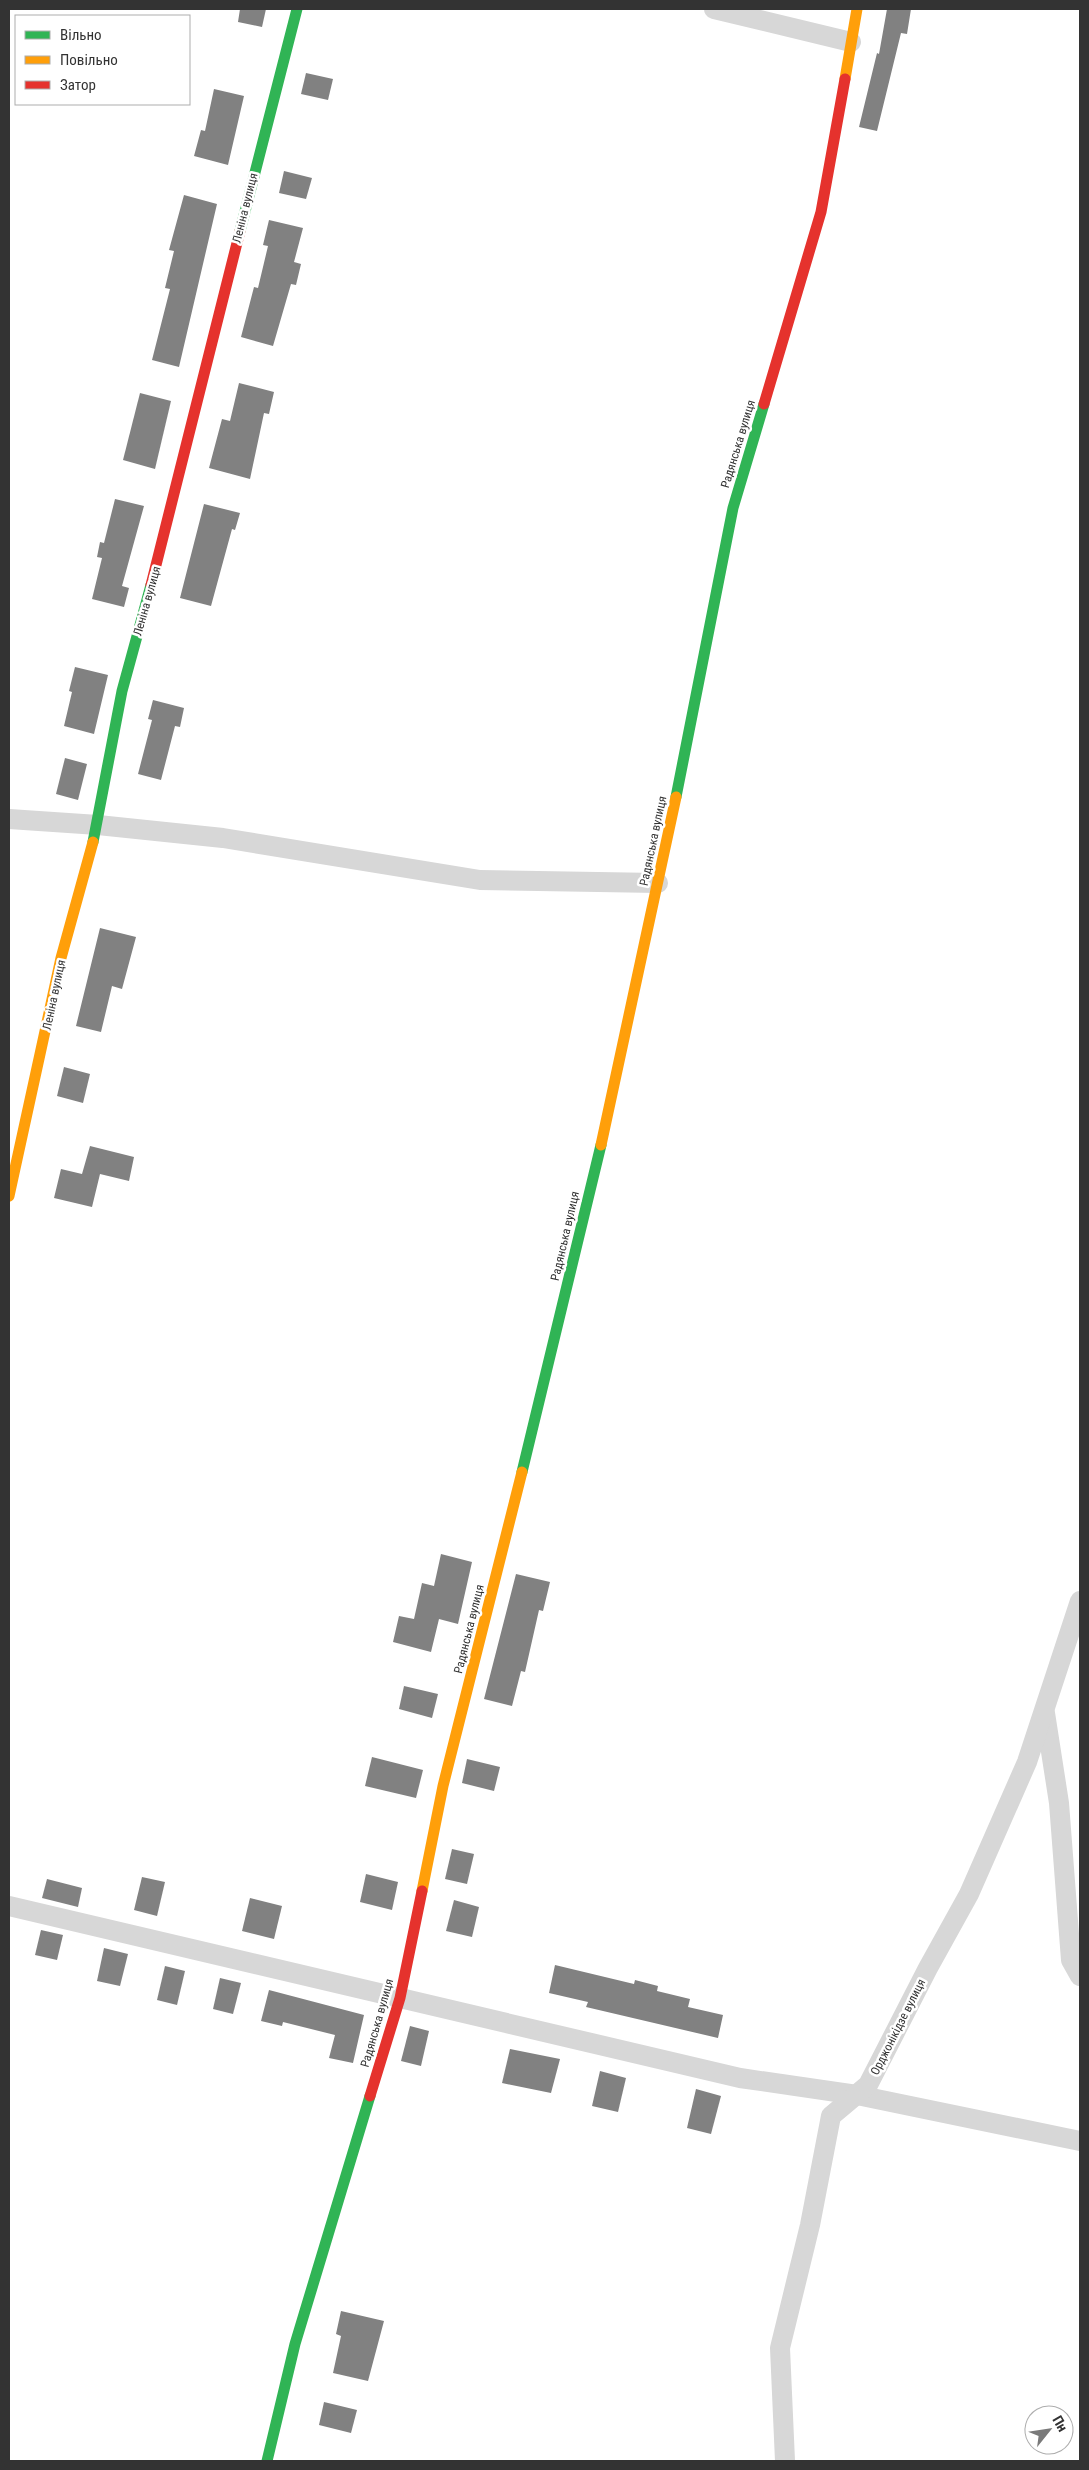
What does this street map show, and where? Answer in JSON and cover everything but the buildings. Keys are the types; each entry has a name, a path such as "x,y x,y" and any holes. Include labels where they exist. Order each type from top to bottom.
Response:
{"street":[{"name":"Леніна вулиця","path":"9,1196 61,958 98,825 122,691 165,536 238,235 297,9"},
{"path":"714,9 851,42"},
{"name":"Радянська вулиця","path":"267,2461 295,2344 400,1998 443,1786 601,1145 658,883 733,508 821,212 856,9"},
{"path":"9,819 98,825 223,838 480,880 658,883"},
{"name":"Орджонікідзе вулиця","path":"785,2461 780,2348 810,2225 831,2116 868,2086 928,1968 969,1894 1027,1762 1080,1601"},
{"path":"1044,1708 1059,1803 1071,1960 1080,1976"},
{"path":"9,1906 740,2078 857,2095 1080,2141"}],"traffic: fast":[{"path":"240,231 297,9"},
{"path":"676,797 733,508 764,404"},
{"path":"93,842 122,691 151,585"},
{"path":"522,1472 601,1145"},
{"path":"267,2461 295,2344 370,2096"}],"traffic: slow":[{"path":"845,79 857,9"},
{"path":"601,1145 676,797"},
{"path":"9,1196 61,958 93,842"},
{"path":"422,1891 443,1786 522,1472"}],"traffic: jam":[{"path":"764,404 821,212 845,79"},
{"path":"151,585 240,231"},
{"path":"370,2096 400,1998 422,1891"}]}
